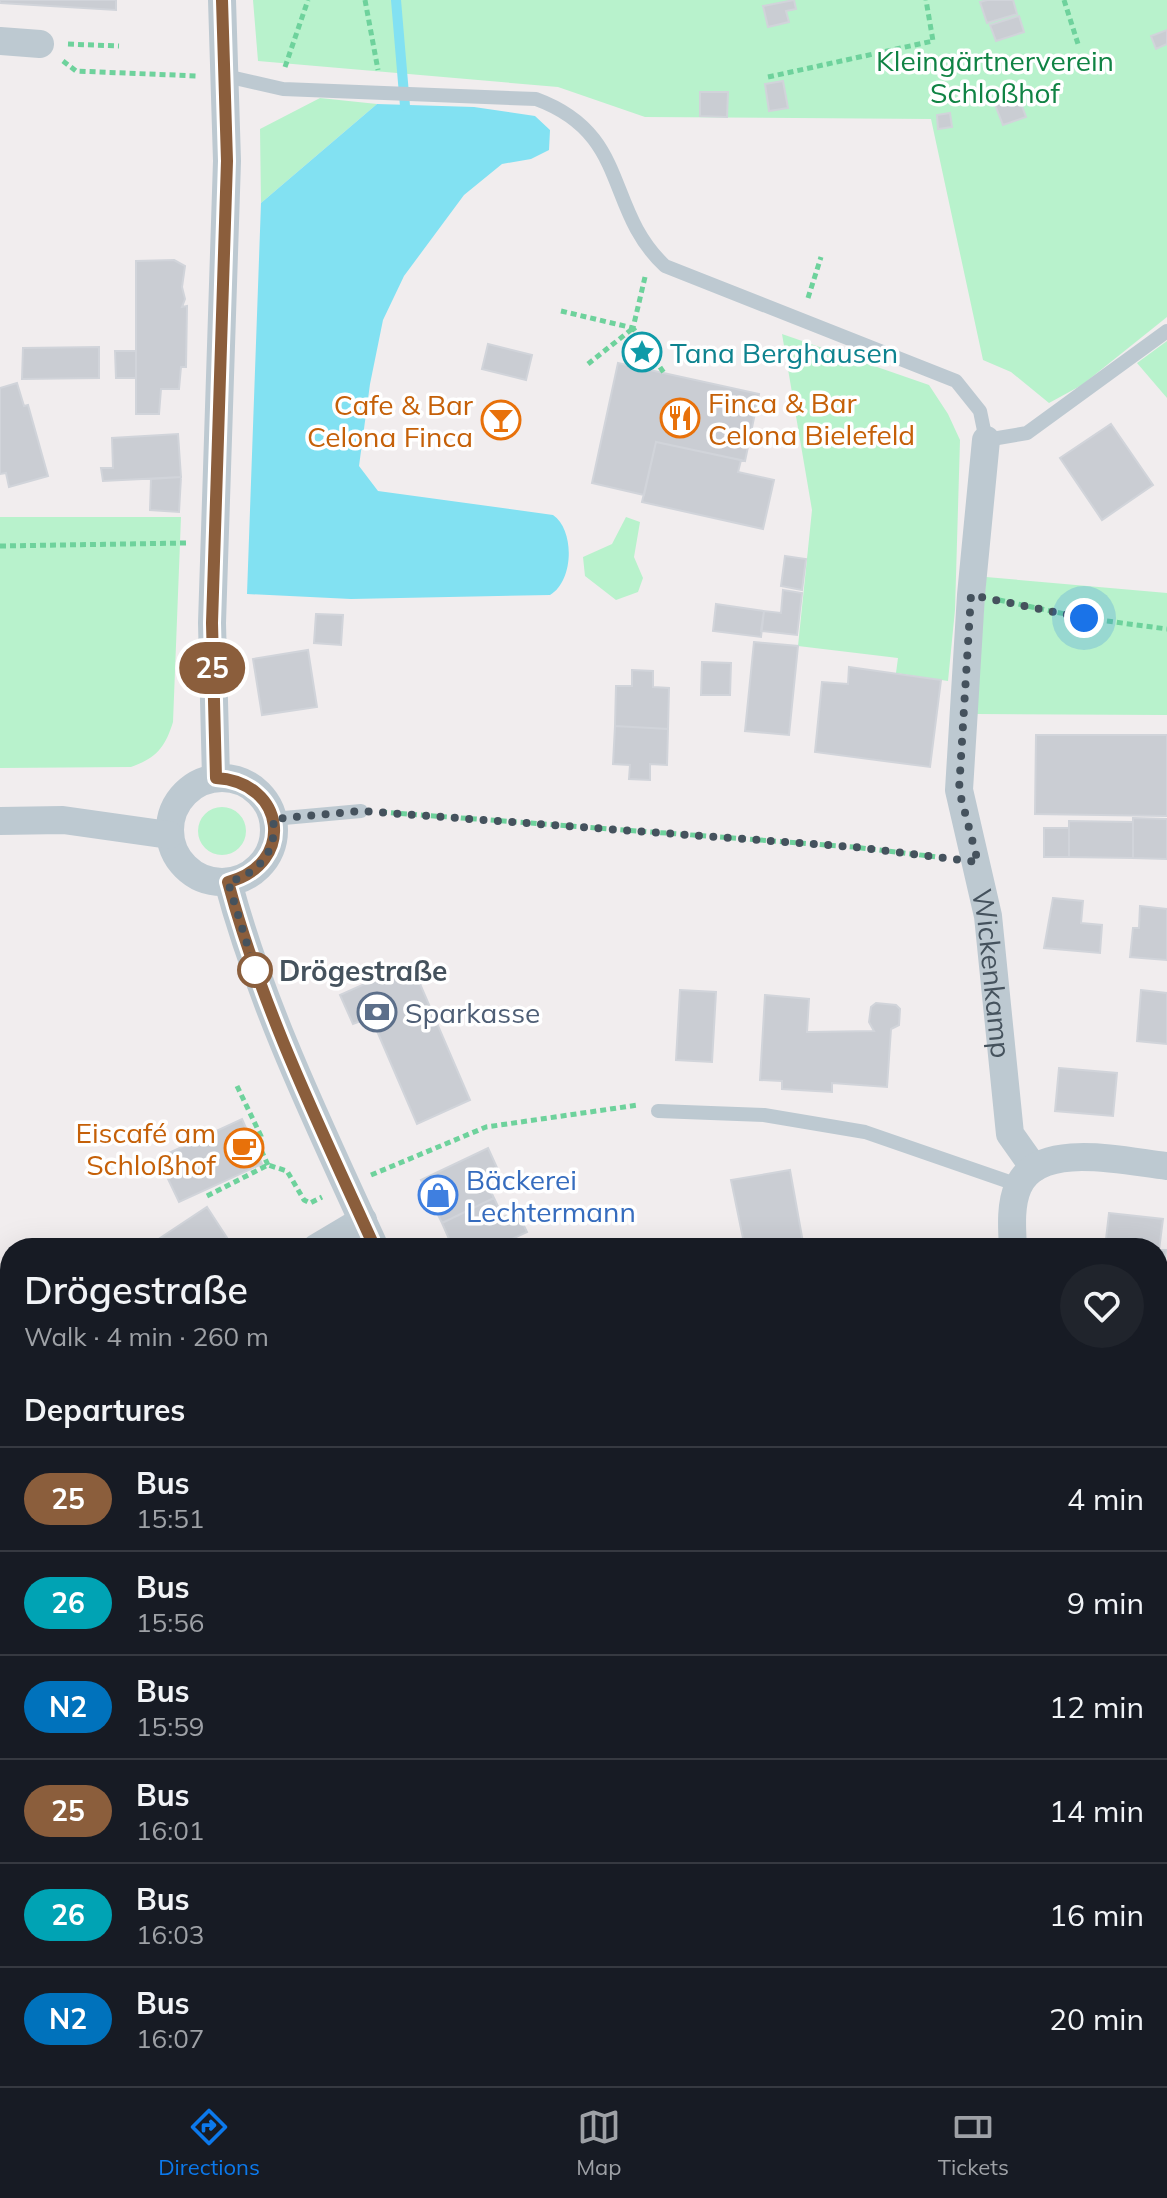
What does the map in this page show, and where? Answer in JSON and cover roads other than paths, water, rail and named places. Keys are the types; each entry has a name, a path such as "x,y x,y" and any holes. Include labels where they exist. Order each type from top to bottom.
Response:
{"street":[{"path":"216,778 212,698 226,228 226,76 222,0"},
{"path":"0,41 40,44"},
{"name":"Wickenkamp","path":"986,440 971,595 959,790 978,862 994,963 1010,1134 1026,1177"},
{"path":"216,778 245,782 265,799 273,819 274,837 264,861 244,878 228,882 206,880 194,875 176,856 169,835 171,816 178,800 189,789 216,778"},
{"path":"0,821 63,820 169,835"},
{"path":"228,882 243,936 271,1013 371,1238"},
{"path":"1013,1238 1012,1220 1026,1177 1053,1159 1074,1156 1167,1166"},
{"path":"333,1238 363,1220"}],"lane":[{"path":"226,76 283,89 536,99 579,122 599,143 611,163 641,240 651,253 681,274 814,323 956,381 980,411 986,440 1027,433 1167,331"},
{"path":"273,819 361,811"},
{"path":"658,1111 764,1115 865,1132 1026,1177"}],"water":[{"path":"377,104 474,107 535,116 550,130 549,150 531,159 502,164 464,195 404,276 383,320 370,384 359,466 378,491 553,515 565,532 569,555 564,579 550,595 351,599 247,594 261,203"}],"waterway":[{"path":"396,0 405,106"}],"place":[{"name":"Tana Berghausen","path":"642,352"},
{"name":"Finca & Bar Celona Bielefeld","path":"680,418"},
{"name":"Cafe & Bar Celona Finca","path":"501,420"},
{"name":"Drögestraße","path":"255,970"},
{"name":"Sparkasse","path":"377,1012"},
{"name":"Eiscafé am Schloßhof","path":"244,1148"},
{"name":"Bäckerei Lechtermann","path":"438,1195"}],"park label":[{"name":"Kleingärtnerverein Schloßhof","path":"995,76"}]}
